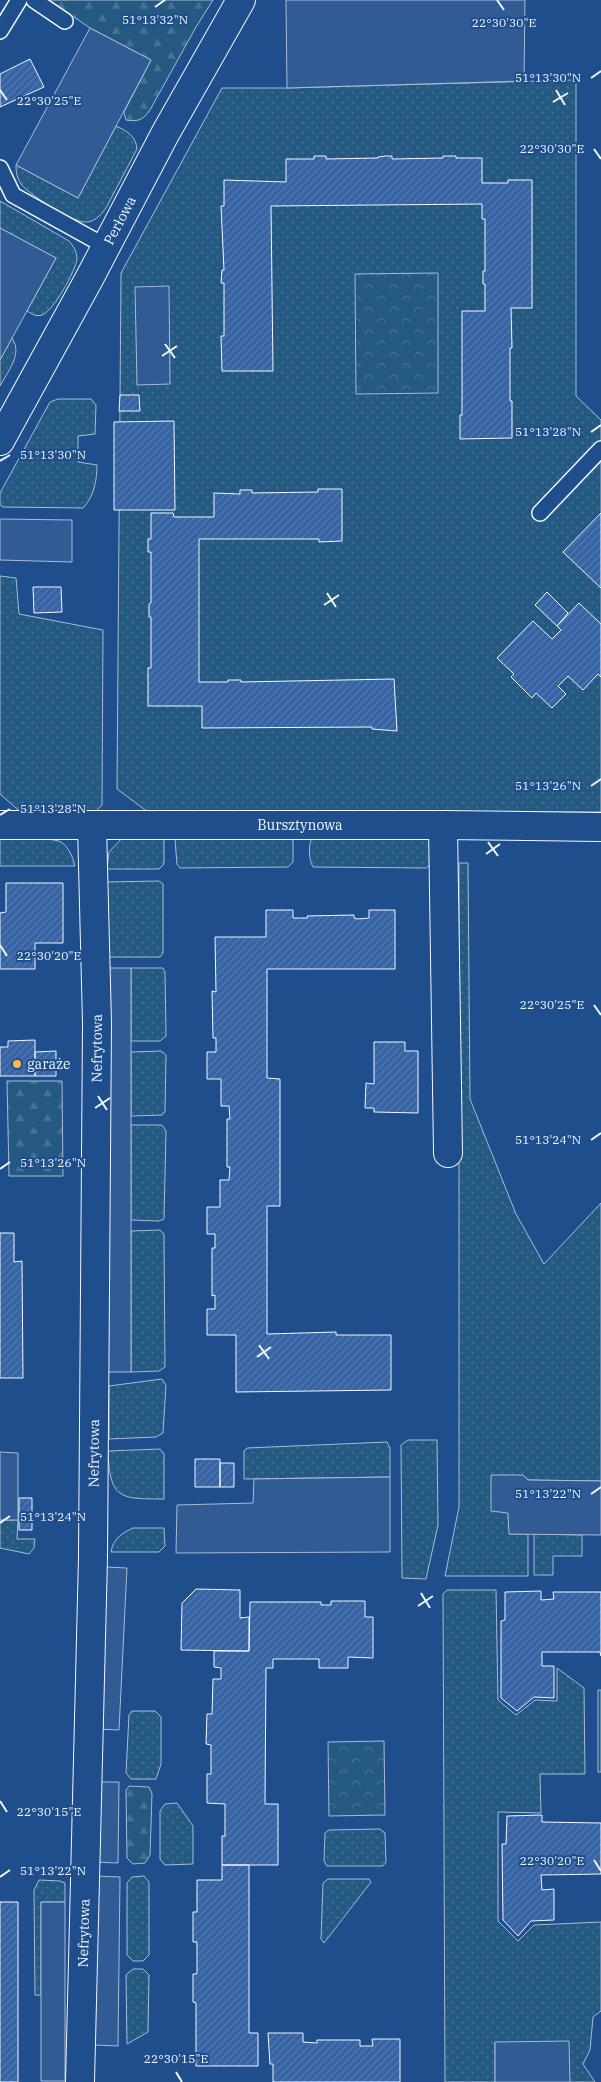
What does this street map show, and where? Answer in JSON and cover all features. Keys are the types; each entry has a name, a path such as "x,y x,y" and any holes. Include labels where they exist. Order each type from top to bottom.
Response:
{"street":[{"name":"Perłowa","path":"0,441 165,134 241,0"},
{"name":"Bursztynowa","path":"0,825 601,827"},
{"path":"443,825 448,1153"},
{"name":"Nefrytowa","path":"80,2082 93,1558 97,1023 92,826"}],"lane":[{"path":"0,32 19,0"},
{"path":"34,0 65,22"},
{"path":"0,168 13,195 105,246"},
{"path":"540,513 601,449"}],"green space":[{"path":"49,0 213,0 150,110 140,120 134,121 126,120 124,112 151,60 90,28"},
{"path":"576,80 576,396 601,420 601,812 148,812 117,789 121,273 222,88"},
{"path":"116,126 130,134 135,141 137,149 106,208 94,220 84,222 70,217 41,200 21,184 17,175 16,165 78,198"},
{"path":"0,201 69,241 76,251 76,264 68,281 52,307 40,316 27,311 56,258 0,228"},
{"path":"438,273 438,393 356,394 355,274"},
{"path":"12,338 16,350 15,356 0,386 0,360"},
{"path":"58,399 91,399 96,405 95,434 78,436 78,462 97,465 90,499 83,508 3,507 0,505 0,493 50,402"},
{"path":"0,576 16,578 19,614 103,630 102,805 93,815 23,814 0,794"},
{"path":"157,834 164,839 164,864 159,869 107,869 109,852 125,835"},
{"path":"314,834 427,834 431,840 431,864 426,868 313,867 309,850"},
{"path":"180,835 293,838 293,862 288,867 180,868 177,864 175,840"},
{"path":"0,839 56,840 64,844 72,856 75,866 0,866"},
{"path":"459,863 468,863 470,1099 516,1214 544,1264 601,1203 601,1481 528,1480 523,1475 509,1512 510,1534 528,1534 528,1576 445,1576 459,1507"},
{"path":"159,881 163,884 163,953 160,957 108,957 107,882"},
{"path":"131,968 163,968 165,972 166,1036 160,1041 131,1041"},
{"path":"161,1051 166,1055 165,1112 162,1115 131,1116 131,1052"},
{"path":"7,1081 62,1081 63,1176 9,1176"},
{"path":"131,1125 162,1125 166,1131 164,1219 159,1221 131,1220"},
{"path":"160,1230 164,1234 165,1367 159,1371 131,1372 131,1231"},
{"path":"162,1379 166,1385 163,1433 156,1437 109,1439 109,1386"},
{"path":"408,1440 437,1440 438,1525 426,1579 402,1578 401,1445"},
{"path":"387,1442 390,1448 390,1477 244,1479 244,1451 247,1448"},
{"path":"160,1449 164,1454 164,1499 137,1498 120,1493 111,1479 108,1451"},
{"path":"0,1520 18,1520 17,1539 35,1539 34,1548 29,1554 0,1548"},
{"path":"133,1528 164,1528 165,1546 159,1552 111,1552 114,1543 119,1537"},
{"path":"534,1534 582,1535 582,1556 553,1556 553,1575 534,1575"},
{"path":"447,1590 496,1590 498,1700 516,1715 535,1700 557,1701 557,1668 584,1688 585,1774 540,1774 541,1813 498,1812 498,1921 518,1941 534,1925 601,1922 601,2011 593,2017 590,2050 583,2064 595,2082 570,2082 495,2043 495,2082 445,2082 443,1594"},
{"path":"598,1690 601,1690 601,1772 598,1772"},
{"path":"132,1711 155,1711 161,1717 161,1764 156,1779 131,1779 126,1773 129,1715"},
{"path":"384,1741 385,1815 329,1816 328,1742"},
{"path":"129,1786 149,1787 152,1794 150,1855 145,1863 133,1864 127,1858 126,1790"},
{"path":"177,1803 193,1826 193,1864 165,1865 160,1859 160,1811 165,1804"},
{"path":"380,1829 385,1833 386,1862 383,1866 327,1866 324,1861 325,1833 329,1830"},
{"path":"144,1876 149,1882 149,1955 143,1961 133,1961 127,1955 127,1883 132,1877"},
{"path":"328,1879 369,1879 371,1882 324,1943 321,1939 323,1883"},
{"path":"39,1880 65,1883 65,1902 41,1902 41,1995 35,1995 34,1890"},
{"path":"133,1969 143,1969 149,1975 148,2032 127,2044 126,1975"}],"shaded area":[{"path":"286,0 525,0 524,81 287,88"},
{"path":"90,28 151,60 78,198 16,165"},
{"path":"0,228 56,258 0,360"},
{"path":"169,286 170,384 137,385 135,287"},
{"path":"0,519 72,520 72,562 0,560"},
{"path":"107,968 131,968 131,1372 107,1372"},
{"path":"0,1452 18,1453 18,1520 0,1520"},
{"path":"491,1475 523,1475 528,1480 601,1481 601,1535 509,1534 508,1513 491,1511"},
{"path":"390,1477 390,1552 176,1553 177,1505 253,1503 254,1479"},
{"path":"105,1567 127,1568 119,1730 97,1729"},
{"path":"95,1782 119,1782 118,1863 94,1862"},
{"path":"96,1876 120,1877 118,2046 94,2045"},
{"path":"41,1902 65,1902 65,2081 41,2081"},
{"path":"569,2041 570,2082 495,2082 495,2042"}],"building":[{"path":"30,59 44,87 0,107 0,74"},
{"path":"314,156 326,156 326,159 378,158 385,156 392,156 392,159 443,158 443,156 482,158 482,183 508,183 508,180 532,180 532,308 511,308 510,401 512,401 512,438 460,439 460,415 462,415 462,311 485,311 483,271 485,271 485,219 482,219 482,204 271,206 273,371 222,371 221,336 224,336 224,283 221,283 222,270 224,270 221,206 224,206 224,180 286,182 286,159 314,159"},
{"path":"120,395 139,395 140,411 119,411"},
{"path":"174,421 175,510 114,510 114,422"},
{"path":"318,489 342,489 342,541 319,542 319,539 199,539 199,682 228,682 228,680 241,680 241,682 394,679 397,731 372,729 372,727 202,728 202,706 148,706 148,668 151,668 151,617 149,617 149,604 151,603 151,552 148,552 148,539 151,539 151,513 173,513 174,517 214,517 214,493 240,494 240,490 252,490 252,493 318,492"},
{"path":"601,513 601,588 563,552"},
{"path":"33,587 61,587 62,612 34,613"},
{"path":"547,592 568,613 557,626 535,605"},
{"path":"579,603 601,624 601,677 598,674 583,690 568,676 558,686 566,694 552,708 536,693 532,698 511,677 514,674 497,658 533,621 552,639 561,630 557,626"},
{"path":"6,883 63,883 63,943 35,943 35,969 0,969 0,913 6,912"},
{"path":"266,910 293,910 293,918 354,915 354,918 358,919 369,918 369,910 395,910 395,969 267,969 267,1078 280,1079 280,1206 267,1206 267,1334 336,1332 336,1335 391,1335 391,1390 236,1392 236,1335 207,1335 207,1309 215,1309 215,1295 212,1296 212,1248 215,1248 215,1234 207,1234 207,1207 220,1207 220,1180 229,1180 230,1167 227,1167 227,1119 230,1119 229,1106 221,1106 221,1079 207,1079 207,1052 216,1052 216,1038 213,1038 212,991 216,992 215,937 266,937"},
{"name":"garaże","path":"35,1040 35,1076 0,1076 0,1047 8,1047 8,1041"},
{"path":"374,1042 405,1042 405,1051 418,1051 418,1113 374,1112 374,1108 365,1108 366,1083 374,1084"},
{"path":"56,1051 56,1076 35,1076 35,1052"},
{"path":"0,1233 14,1233 14,1262 22,1261 23,1378 0,1378"},
{"path":"195,1459 220,1459 220,1487 195,1487"},
{"path":"220,1463 234,1463 234,1487 220,1487"},
{"path":"19,1498 32,1498 32,1530 19,1530"},
{"path":"196,1589 240,1590 240,1618 249,1617 249,1651 181,1650 182,1603"},
{"path":"541,1591 541,1600 554,1599 553,1592 601,1592 601,1656 600,1652 542,1652 542,1666 554,1666 554,1698 534,1697 517,1711 501,1698 501,1621 505,1620 505,1592"},
{"path":"331,1601 365,1601 365,1617 373,1617 373,1658 348,1657 348,1668 319,1668 319,1659 273,1659 273,1668 266,1668 265,1804 278,1804 278,1865 222,1865 222,1836 225,1836 225,1804 207,1803 207,1774 211,1774 211,1745 206,1744 207,1714 212,1714 213,1679 221,1679 221,1668 214,1667 214,1651 249,1651 250,1602 321,1602 321,1605 331,1605"},
{"path":"542,1815 542,1822 601,1823 601,1874 541,1875 542,1890 554,1889 554,1920 531,1921 518,1936 503,1920 502,1844 506,1844 507,1816"},
{"path":"222,1865 249,1865 249,2033 258,2033 258,2066 196,2066 196,2003 193,2002 193,1974 197,1974 197,1942 193,1942 193,1912 197,1912 197,1880 222,1880"},
{"path":"0,1902 18,1902 18,2082 0,2082"},
{"path":"268,2033 303,2033 303,2042 317,2043 317,2040 360,2040 360,2046 373,2046 372,2039 400,2039 400,2082 273,2082 273,2064 270,2064"}],"place":[{"name":"garaże","path":"17,1064"}]}
